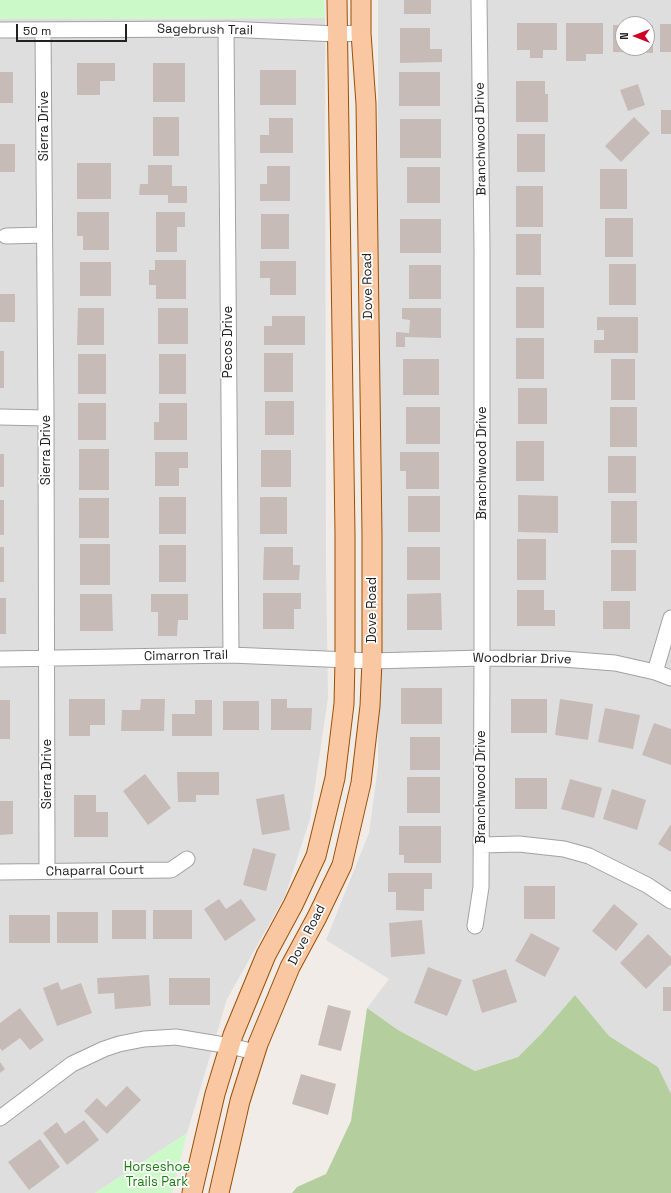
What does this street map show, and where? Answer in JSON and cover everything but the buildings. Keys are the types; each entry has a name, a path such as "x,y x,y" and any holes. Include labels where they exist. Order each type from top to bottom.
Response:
{"main road":[{"name":"Dove Road","path":"192,1193 215,1094 233,1035 266,955 293,905 316,856 335,778 344,704 345,534 337,0"},
{"name":"Dove Road","path":"218,1193 240,1101 256,1052 290,967 317,917 342,865 361,783 370,706 372,661 372,534 366,112 361,34 361,0"},
{"path":"266,955 290,967"}],"street":[{"name":"Branchwood Drive","path":"475,926 480,887 482,658 482,250 479,0"},
{"name":"Sagebrush Trail","path":"0,30 226,29 361,34"},
{"name":"Pecos Drive","path":"226,29 231,655"},
{"name":"Sierra Drive","path":"43,30 47,872"},
{"path":"6,236 44,235"},
{"path":"0,417 46,418"},
{"path":"655,672 671,618"},
{"name":"Cimarron Trail","path":"0,659 231,655 372,661"},
{"name":"Woodbriar Drive","path":"372,661 482,658 563,659 615,662 655,672 671,678"},
{"path":"481,845 519,844 564,849 582,854 647,885 671,901"},
{"name":"Chaparral Court","path":"0,872 171,870 187,859"},
{"path":"0,1118 72,1064 104,1049 119,1044 144,1039 176,1037 256,1052"}],"shaded area":[{"path":"378,0 671,0 671,1094 658,1067 609,1036 575,995 542,1033 518,1057 475,1071 398,1030 367,1008 389,979 326,940 369,833 378,766"},
{"path":"325,18 326,569 328,698 310,819 285,896 227,999 187,1133 95,1193 0,1193 0,19"}],"green space":[{"path":"0,0 324,0 325,18 0,19"},
{"path":"575,995 609,1036 658,1067 671,1094 671,1193 292,1193 297,1187 326,1174 351,1121 367,1008 398,1030 475,1071 518,1057 542,1033"},
{"name":"Horseshoe Trails Park","path":"187,1133 172,1193 95,1193"}]}
